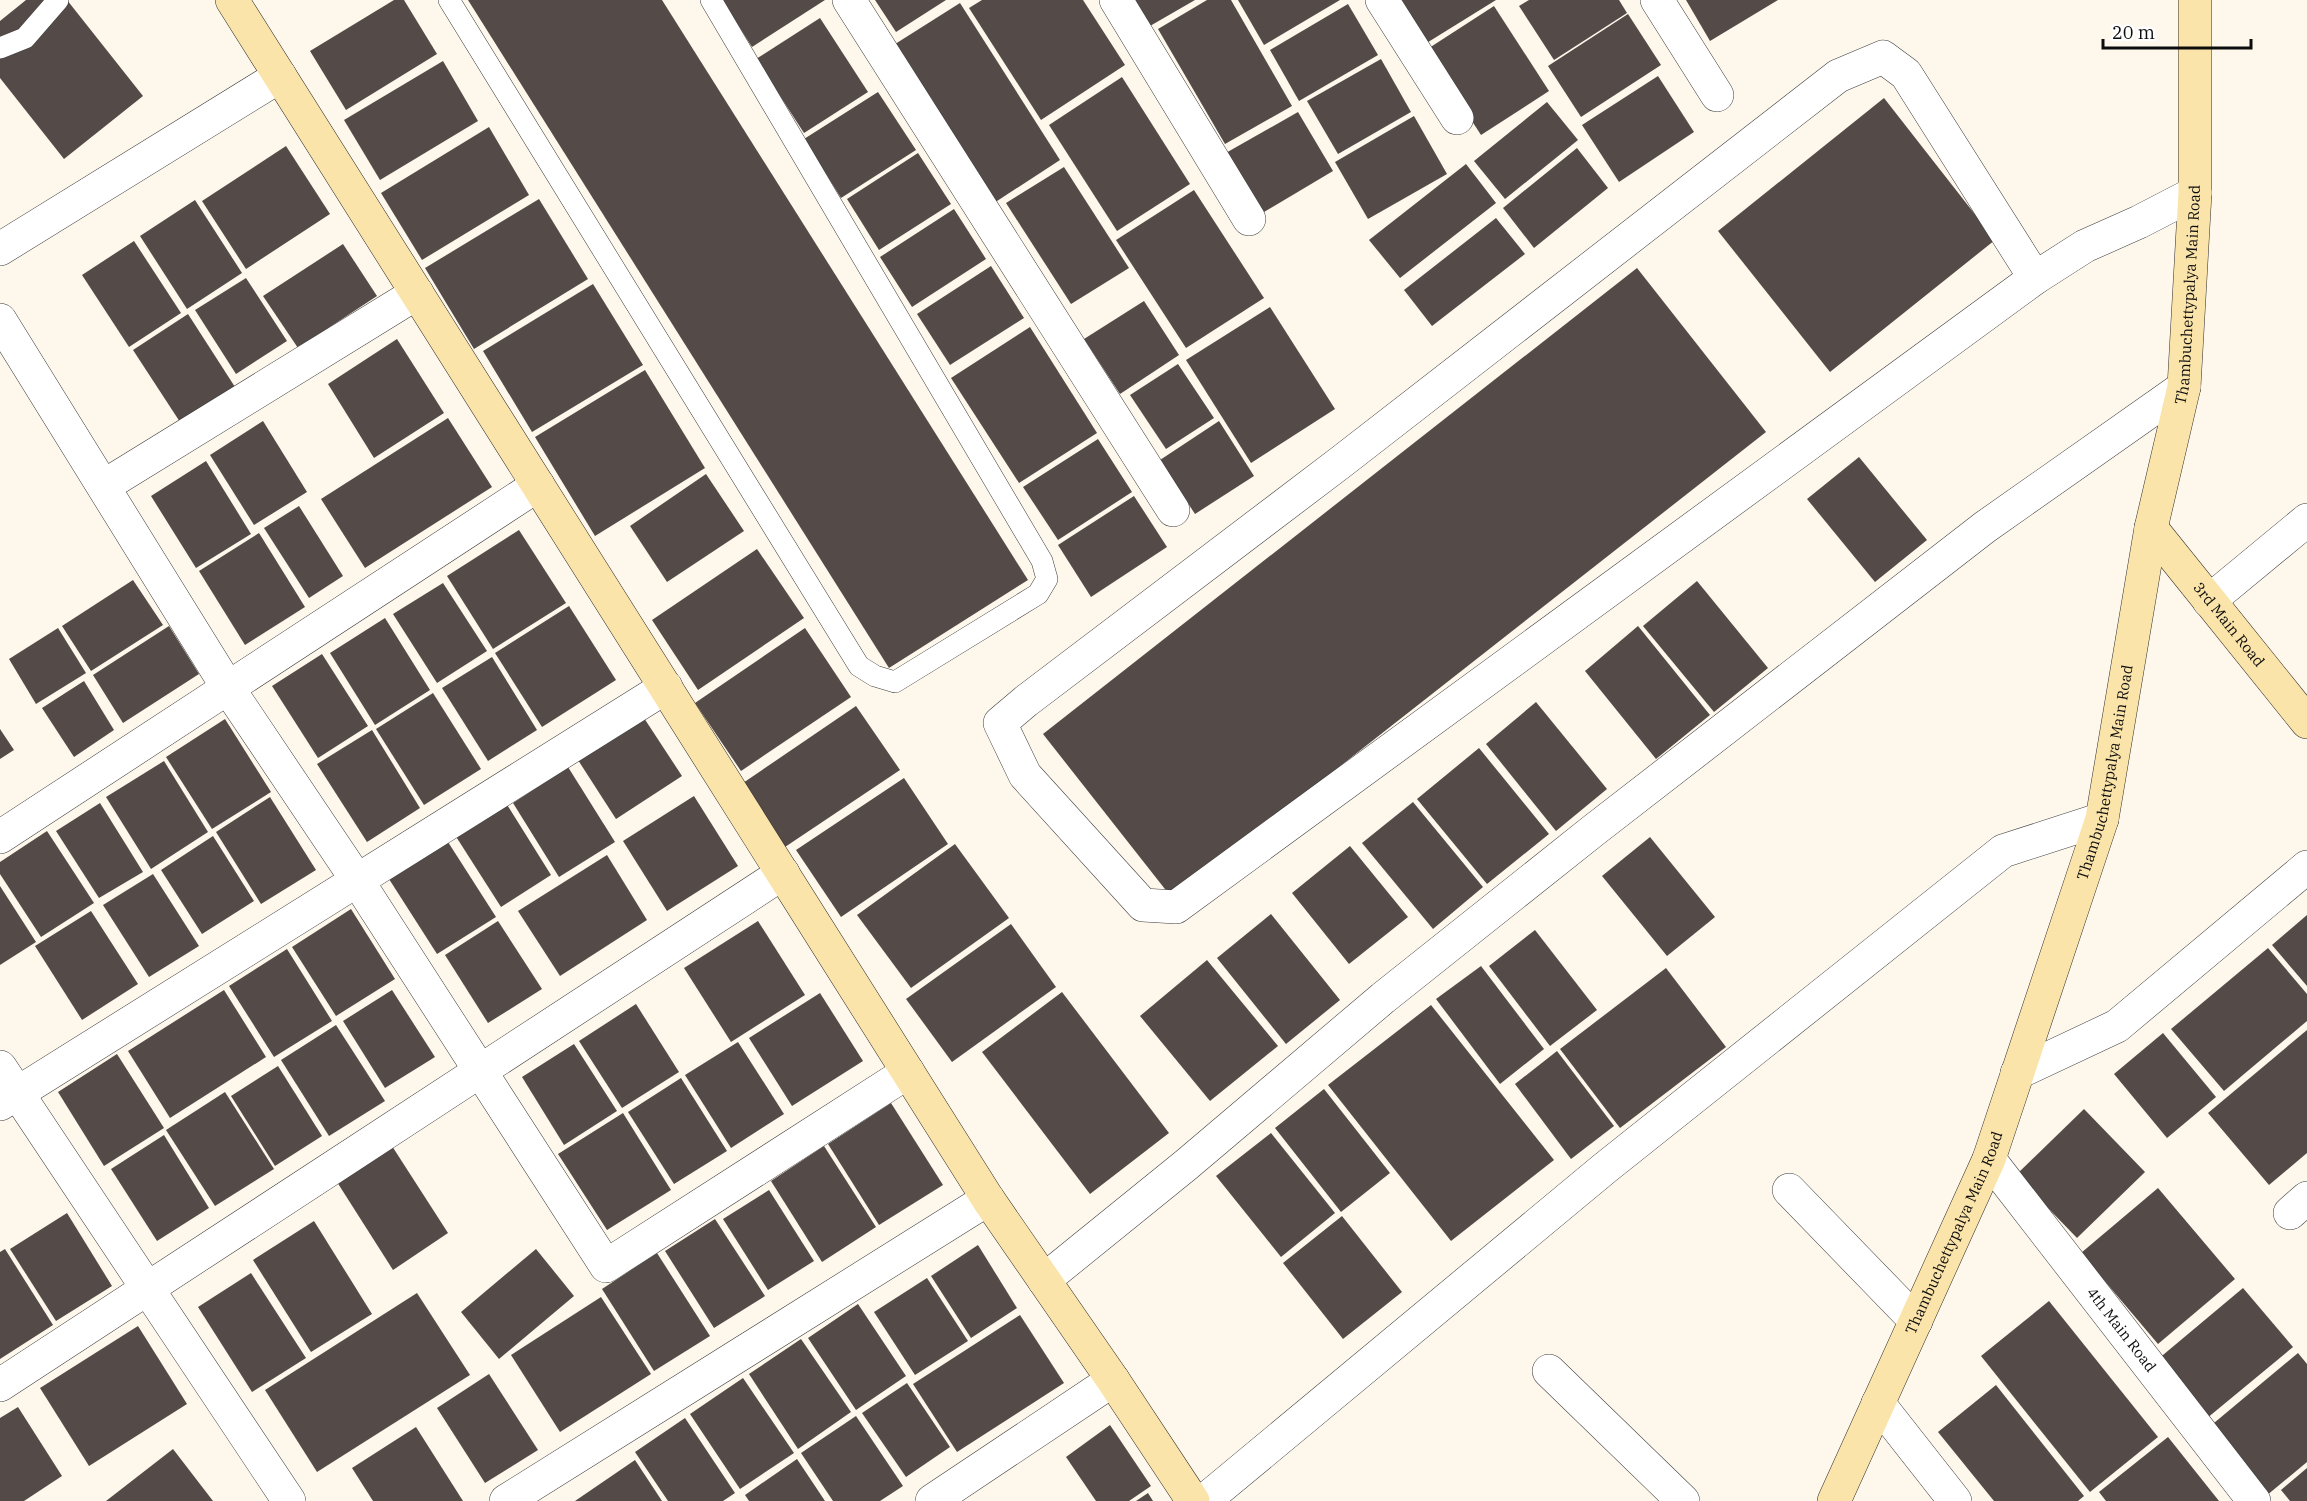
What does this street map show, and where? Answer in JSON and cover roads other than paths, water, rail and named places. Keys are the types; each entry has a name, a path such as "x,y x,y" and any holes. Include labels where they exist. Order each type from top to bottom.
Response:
{"street":[{"path":"232,0 988,1199 1193,1501"},
{"path":"849,0 1173,510"},
{"path":"1116,0 1249,219"},
{"path":"1382,0 1457,118"},
{"path":"1657,0 1717,95"},
{"name":"Thambuchettypalya Main Road","path":"1834,1501 1989,1159 2102,819 2151,528 2184,387 2195,193 2195,0"},
{"path":"2035,278 1906,74 1883,57 1865,64 1838,76 1341,462 1026,700 1000,723 1025,775 1143,905 1176,907 2035,278 2085,246 2139,222 2195,193"},
{"path":"0,249 280,76"},
{"path":"104,486 417,293"},
{"path":"0,320 228,688 357,880 606,1266 908,1072"},
{"path":"1044,1280 1186,1165 1383,998 1594,830 1985,527 2184,387"},
{"path":"0,837 538,485"},
{"path":"2209,601 2307,520"},
{"name":"3rd Main Road","path":"2151,528 2307,722"},
{"path":"289,1501 148,1288 6,1088 357,880 666,687"},
{"path":"1204,1501 1605,1168 2003,851 2102,819"},
{"path":"2017,1073 2117,1026 2307,867"},
{"path":"0,1385 783,873"},
{"name":"4th Main Road","path":"1989,1159 2254,1501"},
{"path":"1789,1190 1916,1321"},
{"path":"506,1501 988,1199"},
{"path":"1550,1371 1683,1501"},
{"path":"932,1501 1113,1380"},
{"path":"1878,1403 1955,1501"}],"lane":[{"path":"0,48 25,38 58,0"},
{"path":"449,0 859,666 874,676 895,682 1038,594 1047,579 1042,561 711,0"}]}
